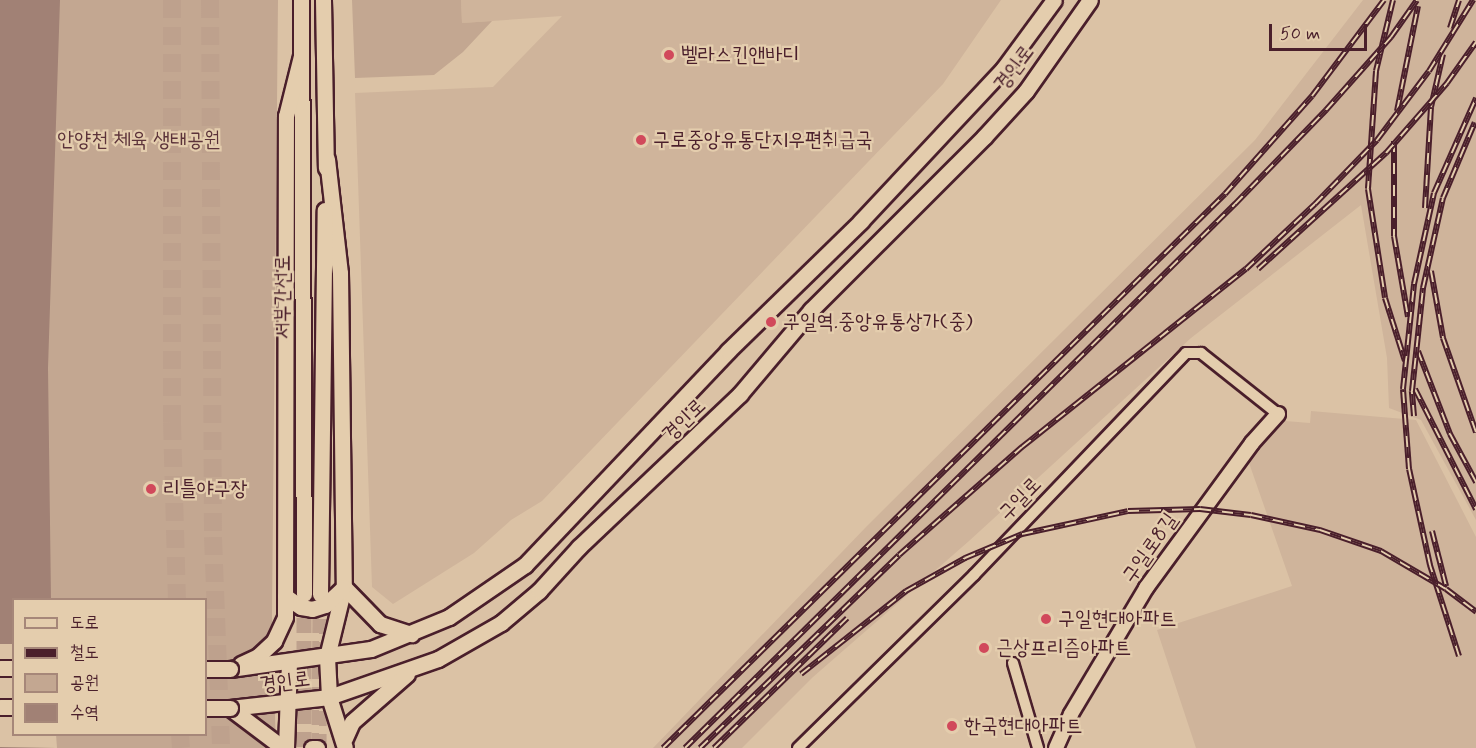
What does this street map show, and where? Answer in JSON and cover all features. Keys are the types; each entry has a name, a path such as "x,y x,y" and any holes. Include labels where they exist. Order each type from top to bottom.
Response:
{"main road":[{"name":"서부간선로","path":"301,0 304,594"},
{"name":"서부간선로","path":"320,594 327,159 323,0"},
{"name":"경인로","path":"207,669 289,664 370,649 449,617 525,565 728,351 861,222 1004,68 1054,0"},
{"name":"경인로","path":"207,708 287,704 329,697 412,669 501,623 539,591 579,547 740,394 812,310 1026,91 1090,0"},
{"path":"230,669 258,656 274,641 285,617 286,116 301,56"},
{"path":"327,159 340,273 344,587 327,657 329,697 345,743"},
{"path":"285,596 301,607 312,609 335,598 344,587"},
{"path":"344,587 380,624 411,634"},
{"path":"284,748 289,664"},
{"path":"345,743 352,722 412,669"},
{"path":"230,708 284,748"},
{"path":"312,748 317,748"}],"street":[{"name":"구일로","path":"798,748 974,575 1186,353 1201,353 1278,414"},
{"name":"구일로8길","path":"1056,748 1071,714 1146,588 1278,414"},
{"path":"1013,663 1038,748"}],"shaded area":[{"path":"461,0 1001,0 943,84 542,501 511,520 474,553 393,604 372,587 355,93 493,87 562,16 462,23"},
{"path":"1363,0 1476,0 1476,520 1421,420 1389,408 1387,358 1361,205 1191,338 969,541 813,677 742,748 653,748 867,526 1255,140"},
{"path":"1311,411 1416,420 1476,537 1476,748 1196,748 1157,630 1292,586 1248,460 1285,421 1310,423"}],"green space":[{"name":"안양천 체육 생태공원","path":"0,0 278,0 272,616 276,748 0,748"},
{"path":"352,0 461,0 462,23 492,21 463,52 434,75 355,78"}],"water":[{"path":"0,0 60,0 48,368 51,598 12,598 12,736 53,736 54,748 0,748"}],"pier":[{"path":"0,644 12,644 12,736 56,736 57,748 0,747"}],"tunnel":[{"path":"172,0 172,422 177,598"},
{"path":"210,0 213,537 221,748"},
{"path":"304,594 304,748"},
{"path":"319,748 320,595"},
{"path":"180,736 181,748"}],"railway":[{"path":"663,748 1225,194 1312,96 1384,0"},
{"path":"1393,0 1376,71 1368,189 1385,298 1405,361"},
{"path":"685,748 1235,204 1326,110 1391,37 1417,0"},
{"path":"1450,28 1459,0"},
{"path":"700,748 899,555 1022,447 1246,269 1315,204 1377,140 1429,71 1473,0"},
{"path":"1397,111 1418,6"},
{"path":"1258,269 1386,153 1447,83 1476,42"},
{"path":"1425,208 1431,107 1443,54"},
{"path":"1459,656 1430,565 1409,469 1403,389 1414,284 1434,193 1476,98"},
{"path":"1414,416 1412,391 1423,288 1443,198 1475,122"},
{"path":"1394,141 1394,236 1408,317"},
{"path":"1431,271 1443,338 1476,432"},
{"path":"1418,351 1450,434 1476,482"},
{"path":"1415,389 1476,509"},
{"path":"801,674 906,591 965,558 1022,534 1128,511 1200,509 1251,515 1320,530 1381,551 1446,589 1476,612"},
{"path":"1432,531 1446,586"},
{"path":"714,748 847,618"}],"place":[{"name":"벨라스킨앤바디","path":"669,55"},
{"name":"구로중앙유통단지우편취급국","path":"641,140"},
{"name":"구일역.중앙유통상가(중)","path":"771,322"},
{"name":"리틀야구장","path":"151,489"},
{"name":"구일현대아파트","path":"1046,619"},
{"name":"근상프리즘아파트","path":"984,648"},
{"name":"한국현대아파트","path":"952,726"}]}
